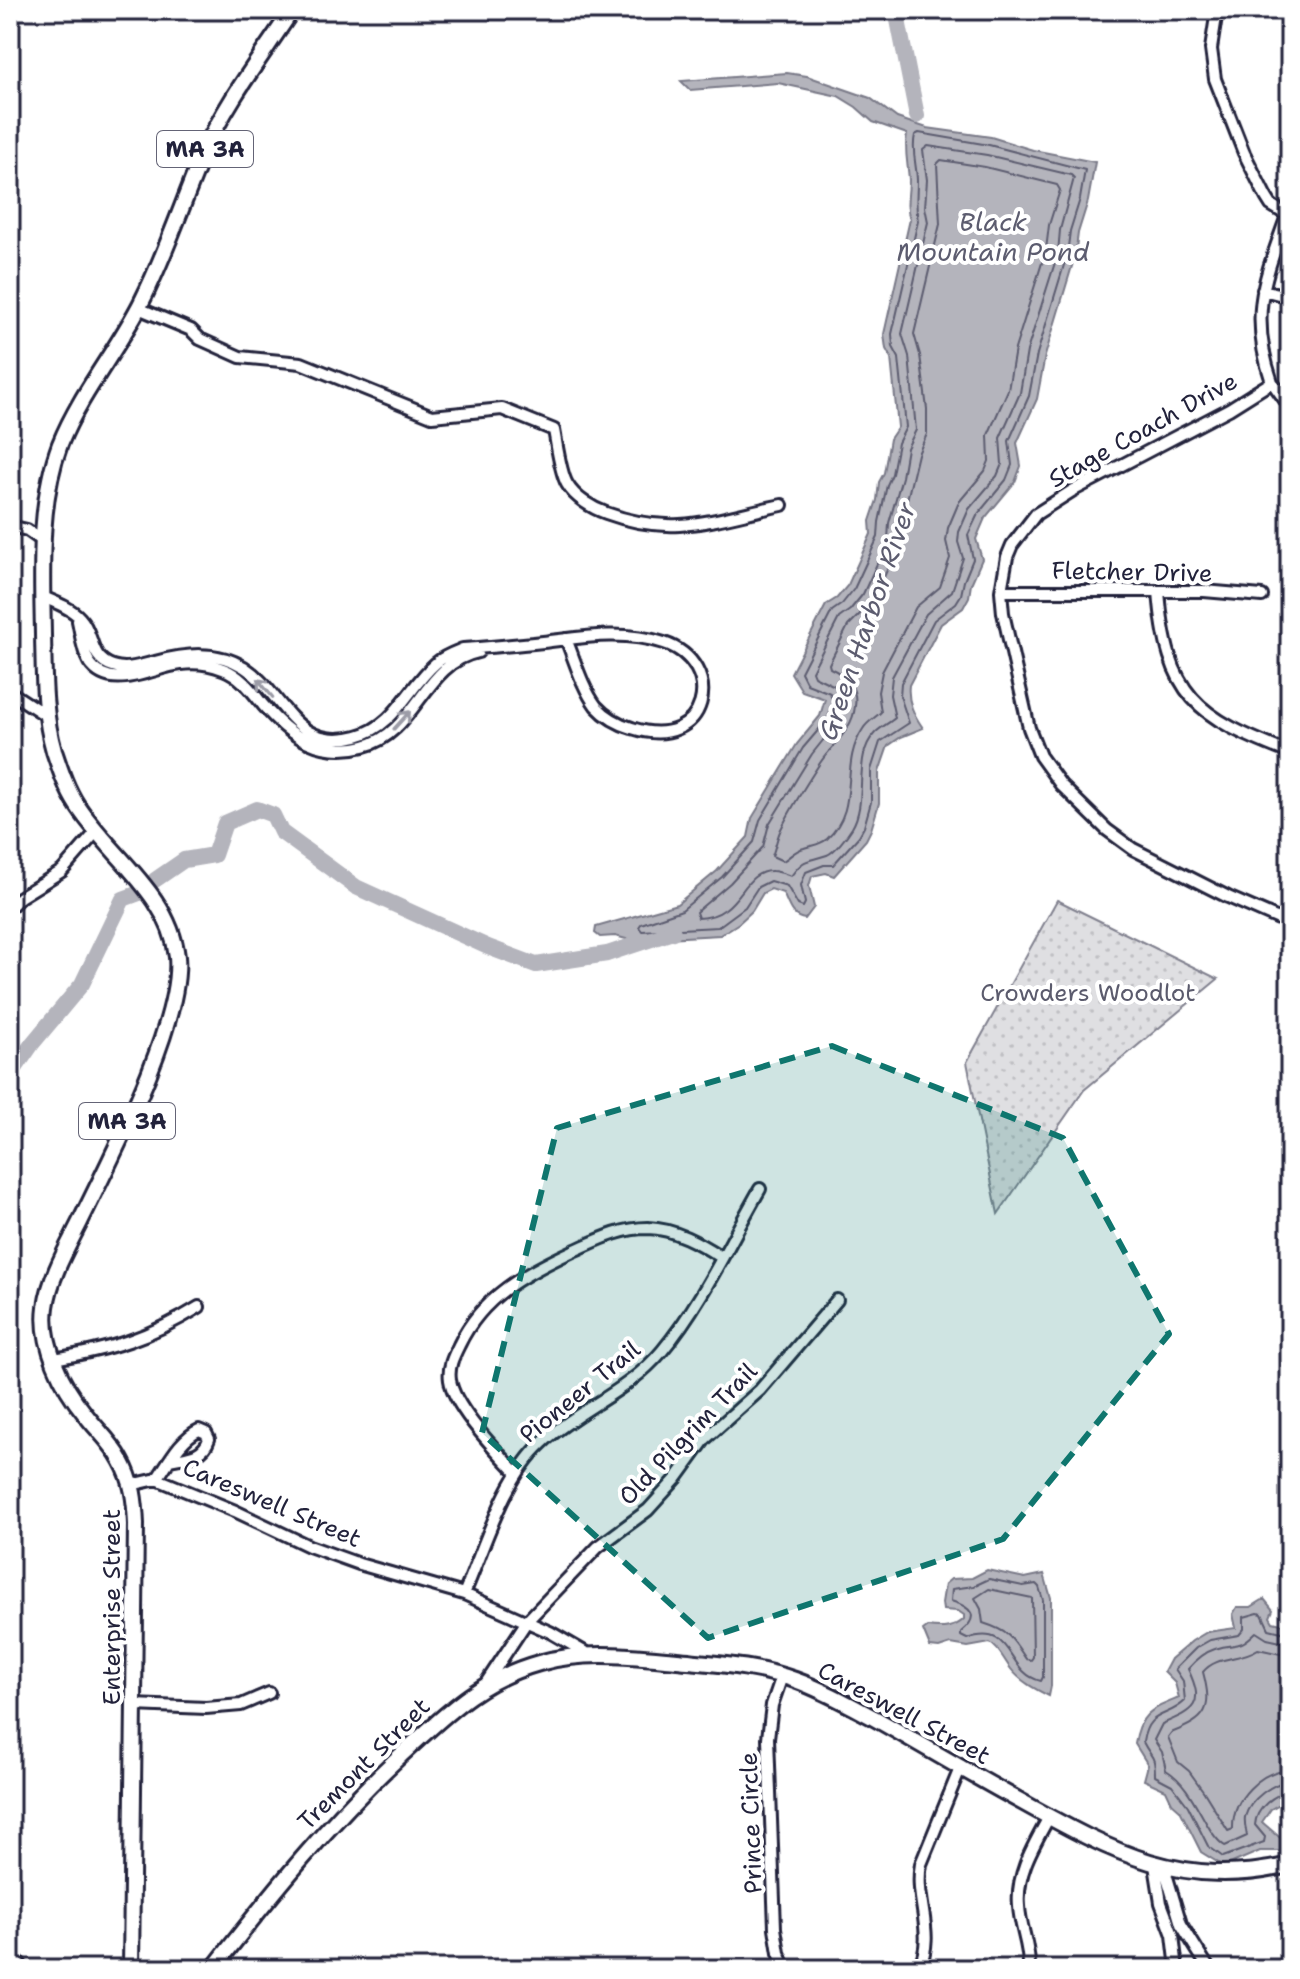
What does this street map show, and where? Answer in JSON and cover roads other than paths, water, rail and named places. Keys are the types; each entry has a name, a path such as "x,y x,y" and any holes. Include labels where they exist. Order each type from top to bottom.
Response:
{"main road":[{"name":"MA 3A","path":"140,304 179,221 213,135 292,10"},
{"name":"Enterprise Street","path":"131,1969 136,1524 131,1485 121,1459 67,1388 54,1359 45,1318 52,1281 141,1089 167,1018 177,981 176,950 162,915 140,882 77,805 65,782 47,716 43,597 49,483 59,448 140,304"},
{"name":"Careswell Street","path":"590,1655 728,1665 782,1676 834,1697 1108,1848 1160,1866 1225,1873 1290,1865"},
{"name":"Tremont Street","path":"213,1969 349,1805 449,1710 485,1684 540,1662 590,1655"},
{"path":"10,1954 21,1969"}],"street":[{"path":"1217,10 1211,49 1215,79 1244,153 1266,197 1271,205 1289,211"},
{"name":"Stage Coach Drive","path":"1289,211 1263,290 1259,317 1259,333 1272,382 1229,409 1072,491 1036,514 1012,545 1001,591 1004,621 1029,728 1040,756 1061,785 1107,830 1133,849 1290,924"},
{"path":"1263,290 1290,297"},
{"path":"140,304 191,330 200,339 240,357 301,363 432,416 502,409 554,430 567,484 591,508 622,519 664,527 689,525 782,505"},
{"path":"1272,382 1290,407"},
{"path":"10,526 27,530 44,542"},
{"name":"Fletcher Drive","path":"1001,591 1159,591 1262,596"},
{"path":"1159,591 1170,657 1192,700 1222,724 1290,753"},
{"path":"43,597 80,617 94,653 114,666 134,672 204,655 256,677 279,714 323,737 357,742 387,721 428,679 445,656 463,649 593,634 620,635 676,648 686,656 698,676 702,689 698,711 683,727 672,732 645,732 618,723 605,715 592,699 566,639"},
{"path":"10,692 47,716"},
{"path":"10,907 20,897 62,871 97,831"},
{"name":"Pioneer Trail","path":"464,1594 517,1473 535,1450 560,1429 644,1370 686,1319 760,1189"},
{"path":"517,1473 461,1406 451,1384 453,1357 474,1319 490,1301 513,1281 541,1265 600,1238 634,1229 651,1228 674,1233 721,1257"},
{"name":"Old Pilgrim Trail","path":"485,1684 527,1621 598,1547 648,1510 676,1479 705,1439 760,1390 837,1300"},
{"path":"54,1359 128,1343 156,1332 199,1307"},
{"path":"157,1479 170,1460"},
{"name":"Careswell Street","path":"131,1485 157,1479 334,1556 464,1594 527,1621 590,1655"},
{"name":"Prince Circle","path":"782,1676 772,1705 768,1738 775,1928 779,1953 786,1969"},
{"path":"134,1705 206,1708 241,1705 269,1693"},
{"path":"918,1969 927,1944 921,1864 961,1766"},
{"path":"1029,1969 1030,1953 1018,1906 1019,1893 1022,1871 1049,1817"},
{"path":"1160,1866 1161,1903 1173,1935 1177,1969"},
{"path":"1160,1866 1181,1924 1209,1969"}],"water":[{"name":"Black Mountain Pond","path":"787,73 807,76 870,98 897,118 927,128 991,137 1033,150 1095,162 1088,201 1045,356 1037,399 1017,443 1021,466 1015,482 985,518 976,539 982,559 969,597 963,608 941,624 909,685 912,708 923,728 888,746 879,772 879,803 866,840 834,876 826,873 812,876 809,886 814,907 805,919 793,913 783,893 771,889 763,893 752,911 739,923 720,935 630,940 615,936 600,937 595,933 596,927 677,904 717,871 748,837 752,818 797,744 820,716 825,699 802,691 791,673 826,605 848,585 871,534 870,521 879,482 884,473 890,439 898,427 891,358 884,334 910,219 907,204 907,134 873,122 838,96 778,83 690,90 681,81"},
{"path":"987,1570 1025,1578 1044,1574 1051,1598 1049,1696 1019,1677 990,1643 968,1647 951,1644 930,1647 923,1630 927,1627 952,1626 964,1619 958,1611 943,1610 945,1584 951,1579 972,1578"},
{"path":"1264,1599 1273,1610 1270,1617 1273,1622 1290,1626 1290,1798 1271,1809 1262,1822 1285,1842 1284,1851 1260,1851 1222,1865 1201,1852 1166,1790 1144,1780 1148,1765 1135,1744 1144,1718 1161,1705 1179,1698 1175,1683 1164,1672 1171,1659 1207,1632 1236,1628 1233,1614 1237,1607 1251,1607"}],"waterway":[{"name":"Green Harbor River","path":"896,10 917,116"},
{"name":"Green Harbor River","path":"155,880 184,860 214,855 225,823 257,809 273,815 281,832 356,887 488,947 536,965 607,954 673,932"},
{"name":"Green Harbor River","path":"10,1076 82,984 123,899 142,892"}],"park label":[{"name":"Crowders Woodlot","path":"1088,993"}]}
